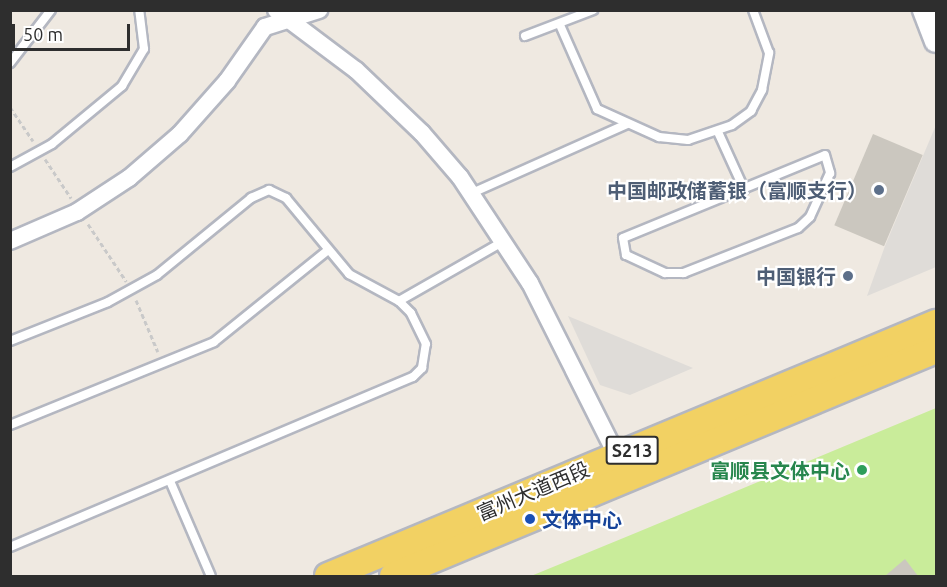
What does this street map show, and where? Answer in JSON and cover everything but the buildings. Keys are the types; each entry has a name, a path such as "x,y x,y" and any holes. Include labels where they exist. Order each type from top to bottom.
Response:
{"main road":[{"name":"富州大道西段","path":"328,576 936,323"},
{"name":"富州大道西段","path":"393,576 936,350"}],"street":[{"path":"10,241 79,210 129,177 180,134 227,81 266,27 282,15 319,10"},
{"path":"924,10 936,40"},
{"path":"282,15 381,94 422,133 472,193 504,241 560,338 617,456"}],"lane":[{"path":"10,63 51,10"},
{"path":"10,167 40,151 132,74 144,49 139,10"},
{"path":"525,36 560,25 593,10"},
{"path":"560,25 597,109 659,137 688,140 718,132 751,111 768,72 769,53 753,10"},
{"path":"472,193 627,124"},
{"path":"718,132 744,189"},
{"path":"825,155 831,173 810,217 798,228 684,273 665,273 626,255 624,238 744,189 825,155"},
{"path":"10,341 131,289 157,274 260,192 269,190 286,198 349,274 399,301 411,313 426,344 422,368 413,377 10,547"},
{"path":"399,301 504,241"},
{"path":"10,425 214,342 328,250"},
{"path":"170,481 211,576"}],"path":[{"path":"10,107 131,289 162,363"}],"green space":[{"name":"富顺县文体中心","path":"936,408 936,576 531,576 638,532"}],"shaded area":[{"path":"936,125 936,267 867,296 885,246"},
{"path":"568,316 693,368 630,395 600,385"}],"place":[{"name":"中国邮政储蓄银（富顺支行）","path":"879,190"},
{"name":"中国银行","path":"848,276"},
{"name":"富顺县文体中心","path":"862,470"},
{"name":"文体中心","path":"530,519"}]}
